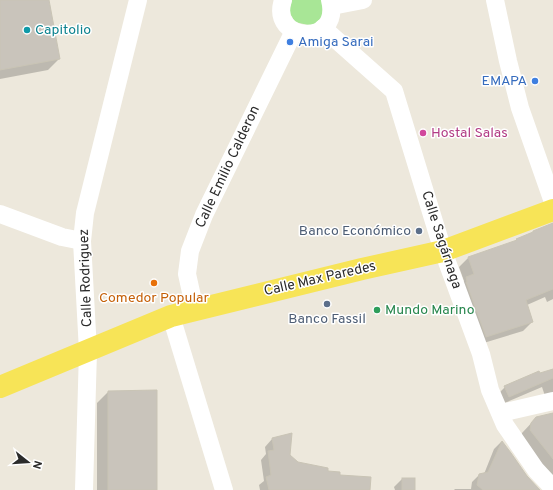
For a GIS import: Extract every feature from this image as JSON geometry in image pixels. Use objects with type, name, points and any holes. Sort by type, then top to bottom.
[{"type":"main road","name":"Calle Max Paredes","points":[[0,387],[171,316],[443,251],[553,210]]},
{"type":"street","name":"Calle Rodriguez","points":[[84,490],[88,350],[82,241],[85,213],[138,0]]},
{"type":"street","points":[[282,0],[281,10],[287,25],[294,31],[301,34],[309,34],[316,33],[328,22],[332,15],[331,3],[363,0]]},
{"type":"street","points":[[495,0],[520,108],[553,202]]},
{"type":"street","name":"Calle Sagárnaga","points":[[323,28],[394,91],[443,251],[481,354],[490,390],[506,424],[536,470],[553,488]]},
{"type":"street","name":"Calle Emilio Calderon","points":[[195,310],[187,274],[190,251],[204,215],[294,31]]},
{"type":"street","points":[[0,214],[62,237],[82,241]]},
{"type":"street","points":[[171,316],[224,490]]},
{"type":"street","points":[[501,413],[553,400]]},
{"type":"green space","points":[[292,0],[323,0],[324,3],[321,20],[312,26],[295,22],[289,12]]},
{"type":"building","name":"Capitolio","points":[[0,0],[49,0],[60,59],[0,70]]},
{"type":"building","points":[[553,223],[553,289],[526,300],[533,322],[486,337],[466,282],[466,277],[474,274],[468,257],[517,240],[516,239]]},
{"type":"building","points":[[553,369],[553,378],[509,397],[504,386],[539,371],[540,373]]},
{"type":"building","points":[[157,390],[157,490],[108,490],[108,391]]},
{"type":"building","points":[[553,413],[553,459],[530,430],[531,423],[536,417]]},
{"type":"building","points":[[292,433],[290,455],[298,462],[328,468],[328,471],[340,472],[340,475],[371,477],[370,490],[269,490],[266,477],[271,475],[268,451],[274,450],[272,438]]},
{"type":"building","points":[[502,441],[527,476],[540,490],[483,490],[477,485],[479,474],[488,472]]},
{"type":"building","points":[[402,478],[415,478],[415,490],[402,490]]},
{"type":"place","name":"Capitolio","points":[[27,30]]},
{"type":"place","name":"Amiga Sarai","points":[[290,42]]},
{"type":"place","name":"EMAPA","points":[[535,81]]},
{"type":"place","name":"Hostal Salas","points":[[423,133]]},
{"type":"place","name":"Banco Económico","points":[[419,231]]},
{"type":"place","name":"Comedor Popular","points":[[154,283]]},
{"type":"place","name":"Banco Fassil","points":[[327,304]]},
{"type":"place","name":"Mundo Marino","points":[[377,310]]}]
